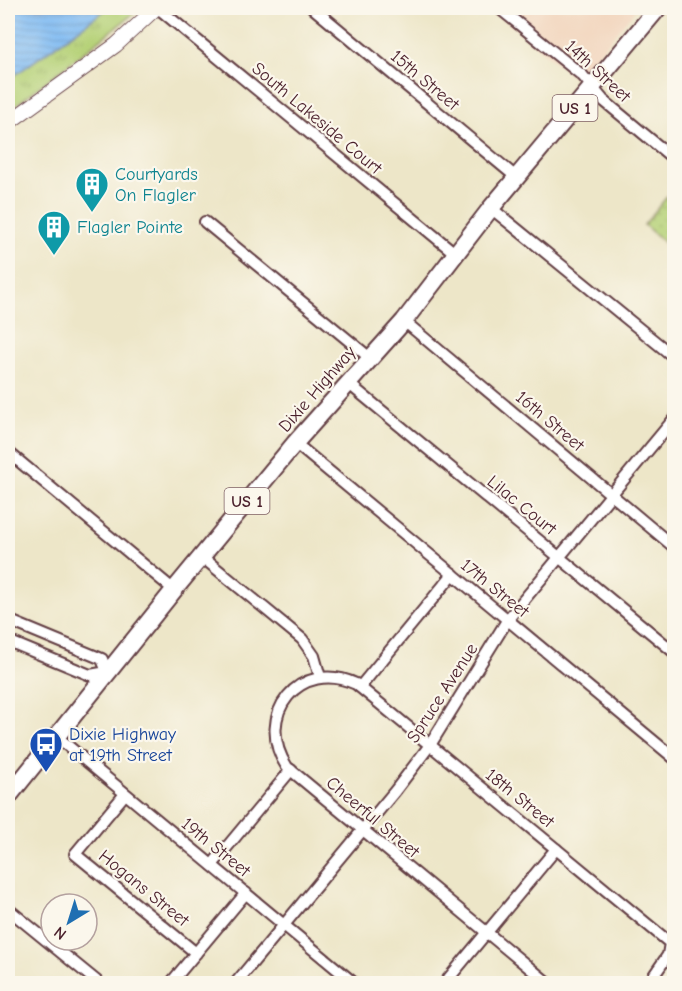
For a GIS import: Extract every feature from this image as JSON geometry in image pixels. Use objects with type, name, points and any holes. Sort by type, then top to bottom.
[{"type":"main road","name":"Dixie Highway","points":[[8,797],[201,556],[295,443],[404,321],[516,177],[658,8]]},
{"type":"street","points":[[8,123],[116,45],[157,8]]},
{"type":"street","name":"South Lakeside Court","points":[[157,8],[456,254]]},
{"type":"street","name":"15th Street","points":[[313,8],[516,177]]},
{"type":"street","name":"14th Street","points":[[499,8],[593,86],[603,100],[675,159]]},
{"type":"street","points":[[491,208],[675,357]]},
{"type":"street","points":[[205,222],[370,358]]},
{"type":"street","name":"16th Street","points":[[404,321],[675,546]]},
{"type":"street","name":"Lilac Court","points":[[348,383],[675,652]]},
{"type":"street","name":"Spruce Avenue","points":[[235,984],[429,745],[508,619],[675,419]]},
{"type":"street","name":"17th Street","points":[[295,443],[675,758]]},
{"type":"street","points":[[8,452],[174,590]]},
{"type":"street","points":[[201,556],[302,639],[314,656],[320,677]]},
{"type":"street","points":[[360,687],[453,574]]},
{"type":"street","points":[[8,620],[102,659],[107,672],[90,675],[8,641]]},
{"type":"street","name":"18th Street","points":[[320,677],[347,679],[360,687],[670,944],[668,955],[648,984]]},
{"type":"street","name":"Cheerful Street","points":[[320,677],[301,685],[287,697],[277,715],[273,730],[279,754],[291,770],[549,984]]},
{"type":"street","name":"19th Street","points":[[56,736],[355,984]]},
{"type":"street","points":[[212,865],[291,770]]},
{"type":"street","name":"Hogans Street","points":[[125,794],[75,854],[196,953]]},
{"type":"street","points":[[444,984],[556,849]]},
{"type":"street","points":[[170,984],[246,893]]},
{"type":"street","points":[[8,909],[100,984]]},
{"type":"shaded area","points":[[490,8],[637,8],[577,80]]},
{"type":"green space","points":[[108,8],[141,8],[8,111],[8,80]]},
{"type":"green space","points":[[674,188],[674,251],[644,225]]},
{"type":"water","points":[[8,8],[108,8],[8,80]]},
{"type":"place","name":"Courtyards On Flagler","points":[[92,213]]},
{"type":"place","name":"Flagler Pointe","points":[[54,256]]},
{"type":"place","name":"Dixie Highway at 19th Street","points":[[46,773]]}]
